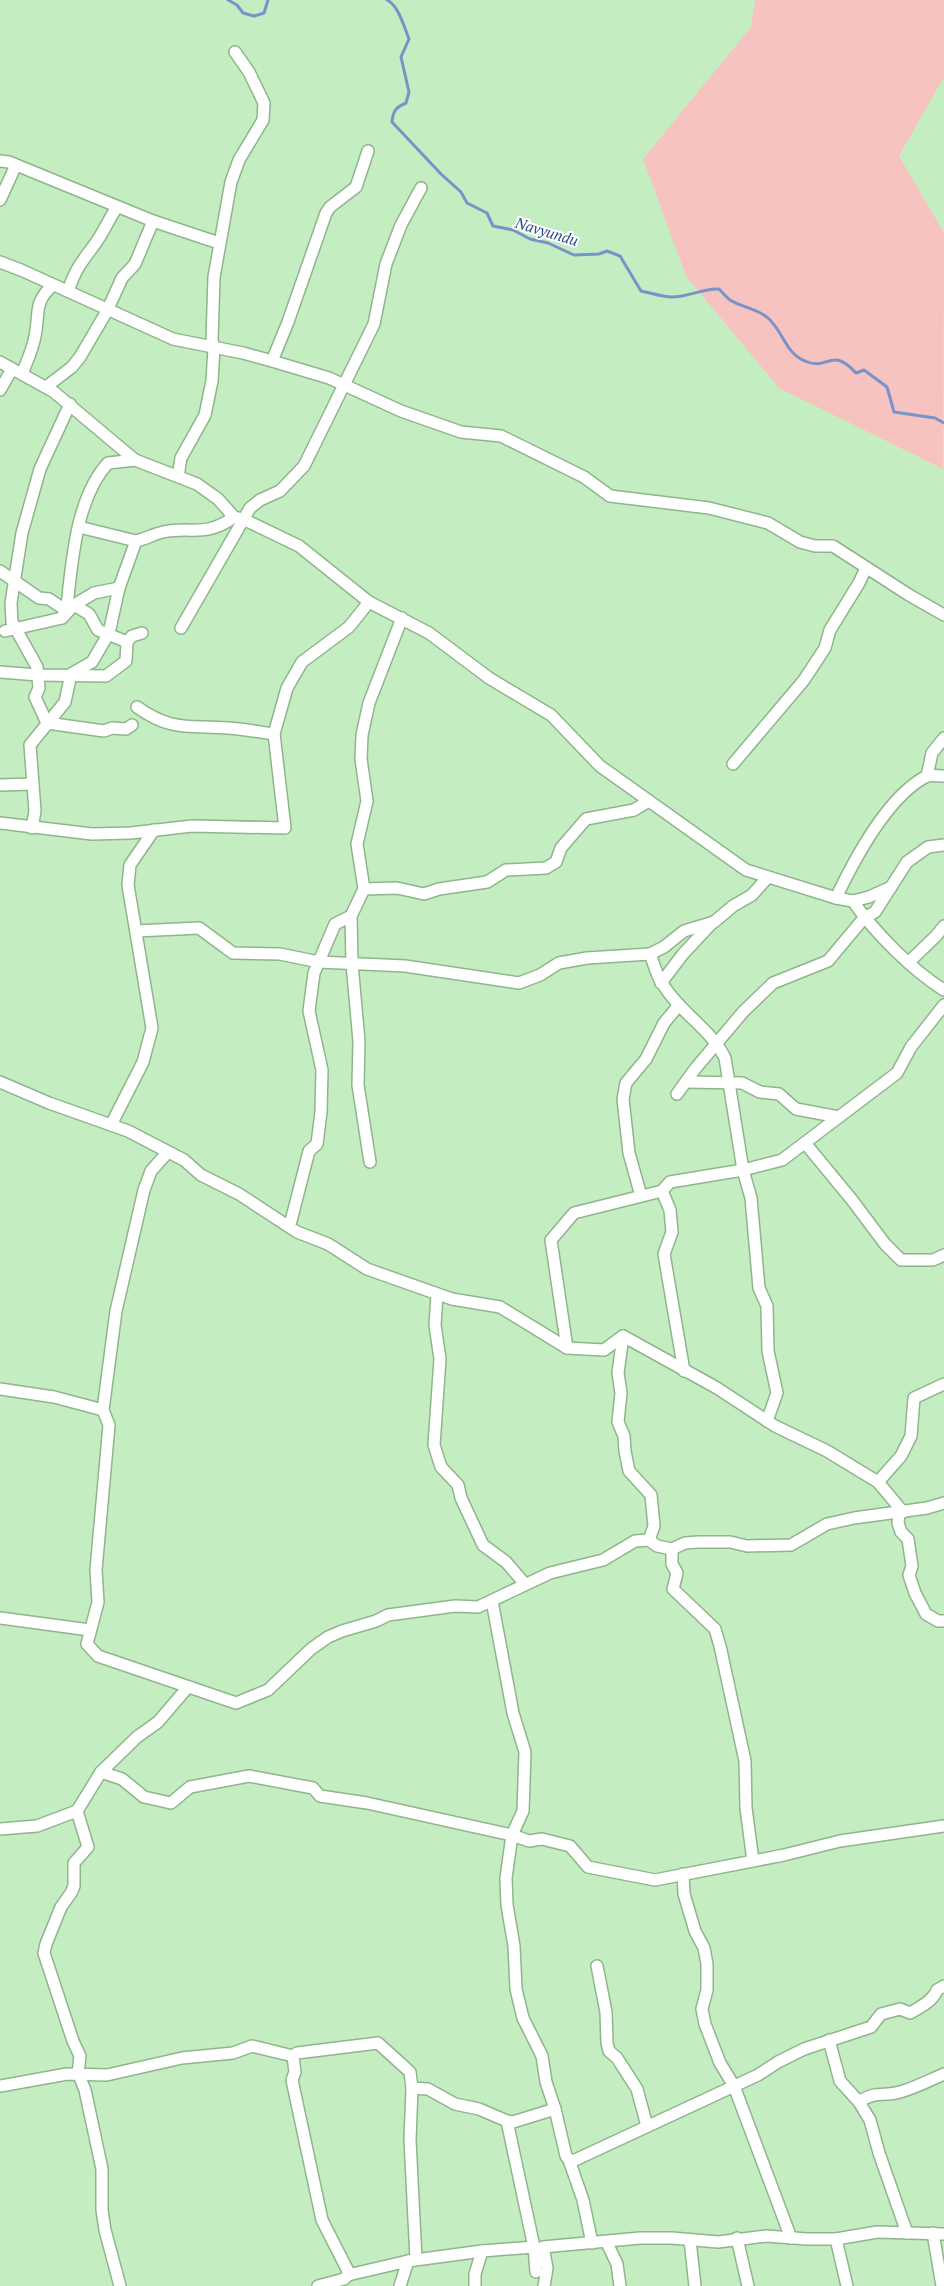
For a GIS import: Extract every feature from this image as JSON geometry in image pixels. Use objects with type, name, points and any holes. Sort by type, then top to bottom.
[{"type":"street","points":[[178,476],[182,458],[205,415],[212,381],[214,277],[231,182],[239,160],[263,120],[264,102],[249,72],[235,52]]},
{"type":"street","points":[[272,361],[320,235],[326,213],[330,207],[356,187],[368,151]]},
{"type":"street","points":[[0,161],[3,160],[16,165],[152,221],[219,243]]},
{"type":"street","points":[[0,200],[16,165]]},
{"type":"street","points":[[181,628],[239,518],[260,500],[280,491],[304,466],[374,324],[386,264],[401,225],[421,188]]},
{"type":"street","points":[[68,291],[75,270],[85,254],[95,244],[116,207]]},
{"type":"street","points":[[46,387],[72,367],[107,311],[122,278],[135,264],[152,221]]},
{"type":"street","points":[[0,262],[172,339],[243,352],[329,378],[400,411],[461,432],[501,436],[584,477],[610,496],[709,508],[768,523],[800,542],[815,546],[833,546],[944,615]]},
{"type":"street","points":[[0,390],[17,371],[35,338],[38,307],[41,298],[53,285]]},
{"type":"street","points":[[0,362],[46,387],[70,404],[135,460],[197,484],[218,498],[239,518],[299,546],[370,602],[429,632],[489,678],[551,716],[600,766],[647,802],[746,870],[836,898],[853,901],[869,897],[891,886]]},
{"type":"street","points":[[47,724],[35,697],[39,688],[37,667],[11,630],[11,604],[16,582],[22,533],[40,469],[70,404]]},
{"type":"street","points":[[11,630],[62,618],[70,606],[83,506],[99,473],[108,463],[135,460]]},
{"type":"street","points":[[79,527],[136,542],[163,532],[203,532],[239,518]]},
{"type":"street","points":[[70,674],[92,662],[109,633],[118,588],[136,542]]},
{"type":"street","points":[[733,764],[804,680],[825,648],[830,630],[866,568]]},
{"type":"street","points":[[0,571],[39,598],[48,599],[61,607],[70,606],[94,593],[118,588]]},
{"type":"street","points":[[0,823],[92,834],[131,834],[192,826],[285,828],[274,734],[287,688],[302,662],[349,627],[370,602]]},
{"type":"street","points":[[70,606],[89,614],[98,630],[127,642]]},
{"type":"street","points":[[370,1162],[358,1085],[359,1041],[352,964],[351,916],[364,889],[356,844],[367,801],[361,759],[362,735],[369,703],[402,618]]},
{"type":"street","points":[[0,672],[38,675],[106,676],[126,661],[127,642],[132,636],[142,633]]},
{"type":"street","points":[[32,828],[35,811],[30,745],[65,702],[70,674]]},
{"type":"street","points":[[137,706],[150,716],[177,726],[228,728],[274,734]]},
{"type":"street","points":[[47,724],[104,731],[112,728],[126,729],[132,725]]},
{"type":"street","points":[[836,898],[870,836],[902,795],[926,776],[932,753],[944,738]]},
{"type":"street","points":[[926,776],[944,776]]},
{"type":"street","points":[[0,785],[33,784]]},
{"type":"street","points":[[364,889],[397,888],[424,894],[439,888],[487,882],[506,870],[546,868],[556,862],[561,848],[586,819],[634,810],[647,802]]},
{"type":"street","points":[[110,1125],[143,1062],[152,1028],[128,885],[130,865],[154,830]]},
{"type":"street","points":[[678,1094],[743,1012],[773,983],[828,961],[864,918],[875,912],[907,862],[928,847],[944,845]]},
{"type":"street","points":[[661,983],[683,954],[714,922],[733,906],[752,895],[768,878]]},
{"type":"street","points":[[853,901],[864,918],[927,980],[944,990]]},
{"type":"street","points":[[287,1225],[292,1221],[309,1151],[317,1144],[321,1112],[322,1070],[309,1011],[314,972],[335,924],[351,916]]},
{"type":"street","points":[[136,931],[199,928],[233,953],[280,954],[319,962],[433,969],[454,974],[518,983],[540,975],[558,963],[587,958],[650,954],[664,947],[684,931],[714,922]]},
{"type":"street","points":[[909,962],[944,926]]},
{"type":"street","points":[[650,954],[661,983],[679,1005],[717,1043],[725,1058],[743,1170],[751,1198],[759,1288],[767,1306],[768,1350],[777,1393],[767,1421]]},
{"type":"street","points":[[641,1196],[629,1153],[623,1099],[626,1083],[646,1059],[664,1023],[679,1005]]},
{"type":"street","points":[[568,1348],[551,1240],[574,1213],[662,1191],[670,1182],[743,1170],[782,1160],[897,1073],[910,1047],[944,1005]]},
{"type":"street","points":[[0,1082],[128,1131],[167,1153],[184,1160],[202,1175],[239,1194],[297,1232],[328,1244],[367,1269],[437,1295],[500,1308],[568,1348],[604,1350],[623,1336]]},
{"type":"street","points":[[686,1082],[742,1083],[760,1092],[779,1094],[796,1109],[839,1117]]},
{"type":"street","points":[[805,1143],[885,1244],[901,1260],[933,1260],[944,1255]]},
{"type":"street","points":[[167,1153],[152,1171],[144,1190],[116,1312],[107,1370],[103,1410],[109,1425],[96,1570],[98,1602],[87,1644],[98,1656],[236,1703],[268,1690],[311,1649],[342,1630],[376,1621],[388,1615],[455,1606],[478,1607],[550,1573],[603,1560],[635,1541],[649,1540],[657,1546],[672,1549],[685,1543],[698,1542],[730,1542],[747,1546],[790,1545],[827,1524],[928,1508],[944,1503]]},
{"type":"street","points":[[662,1191],[670,1210],[672,1232],[664,1254],[684,1370]]},
{"type":"street","points":[[437,1295],[435,1324],[440,1359],[434,1446],[441,1467],[458,1485],[483,1545],[506,1562],[525,1584]]},
{"type":"street","points":[[623,1336],[716,1388],[767,1421],[827,1451],[878,1482],[901,1512]]},
{"type":"street","points":[[623,1336],[618,1373],[621,1393],[618,1422],[624,1436],[629,1471],[651,1495],[654,1526],[649,1540]]},
{"type":"street","points":[[878,1482],[901,1456],[911,1436],[914,1398],[944,1384]]},
{"type":"street","points":[[0,1389],[54,1397],[103,1410]]},
{"type":"street","points":[[901,1512],[898,1523],[901,1532],[908,1539],[912,1566],[909,1575],[915,1594],[926,1614],[938,1622],[944,1621]]},
{"type":"street","points":[[672,1549],[672,1564],[676,1573],[673,1589],[715,1629],[720,1646],[745,1761],[746,1808],[754,1861]]},
{"type":"street","points":[[492,1601],[513,1713],[525,1752],[523,1810],[512,1835],[506,1878],[507,1905],[514,1946],[516,1989],[523,2018],[542,2056],[546,2082],[555,2109],[566,2156],[583,2200],[592,2243]]},
{"type":"street","points":[[0,1618],[90,1630]]},
{"type":"street","points":[[0,1829],[37,1826],[77,1811],[101,1772],[137,1737],[158,1722],[188,1687]]},
{"type":"street","points":[[101,1772],[122,1779],[144,1798],[171,1803],[190,1787],[249,1776],[313,1788],[320,1796],[368,1804],[512,1835],[529,1841],[542,1838],[570,1846],[588,1867],[655,1880],[754,1861],[840,1841],[944,1826]]},
{"type":"street","points":[[77,1811],[88,1847],[74,1864],[74,1886],[72,1893],[61,1907],[44,1953],[73,2041],[80,2056],[78,2073],[85,2090],[102,2169],[102,2210],[105,2230],[120,2286]]},
{"type":"street","points":[[683,1874],[684,1894],[695,1931],[704,1948],[707,1964],[707,1990],[702,2009],[705,2024],[720,2063],[734,2086],[791,2238]]},
{"type":"street","points":[[597,1966],[606,2012],[609,2051],[617,2058],[637,2089],[647,2126]]},
{"type":"street","points":[[569,2160],[580,2159],[758,2075],[778,2062],[829,2040],[871,2027],[878,2016],[889,2010],[900,2009],[910,2013],[935,1996],[936,1990],[944,1986]]},
{"type":"street","points":[[829,2040],[840,2081],[860,2102],[870,2120],[879,2153],[907,2233]]},
{"type":"street","points":[[0,2086],[78,2073],[107,2075],[182,2058],[233,2053],[252,2046],[294,2056],[297,2053],[378,2043],[410,2072],[412,2088],[410,2140],[412,2260],[400,2286]]},
{"type":"street","points":[[294,2056],[295,2072],[292,2080],[296,2094],[296,2104],[322,2220],[348,2275]]},
{"type":"street","points":[[860,2102],[868,2096],[877,2093],[899,2093],[944,2074]]},
{"type":"street","points":[[412,2088],[428,2089],[455,2104],[480,2109],[513,2122],[555,2109]]},
{"type":"street","points":[[507,2121],[534,2247],[536,2272]]},
{"type":"street","points":[[544,2286],[547,2268],[543,2247],[640,2238],[718,2242],[737,2238],[766,2236],[836,2238],[878,2232],[939,2234],[942,2286]]},
{"type":"street","points":[[737,2238],[748,2286]]},
{"type":"street","points":[[836,2238],[846,2286]]},
{"type":"street","points":[[690,2240],[695,2286]]},
{"type":"street","points":[[607,2242],[617,2264],[620,2286]]},
{"type":"street","points":[[318,2286],[344,2279],[348,2275],[412,2260],[482,2251],[534,2247]]},
{"type":"street","points":[[475,2286],[475,2274],[482,2251]]},
{"type":"shaded area","points":[[755,0],[944,0],[944,77],[899,156],[944,233],[943,469],[779,388],[686,276],[643,159],[751,27]]},
{"type":"waterway","name":"Navyundu","points":[[228,0],[237,5],[243,13],[254,16],[264,13],[268,0]]},
{"type":"waterway","name":"Navyundu","points":[[387,0],[398,12],[409,39],[401,57],[409,92],[406,103],[394,112],[392,122],[441,174],[461,192],[467,203],[487,213],[493,226],[513,230],[530,239],[548,243],[574,255],[599,254],[607,251],[620,256],[641,291],[672,297],[719,289],[730,300],[759,312],[768,318],[789,348],[799,358],[813,364],[835,360],[847,365],[856,373],[864,370],[887,387],[894,412],[935,418],[944,423]]}]
